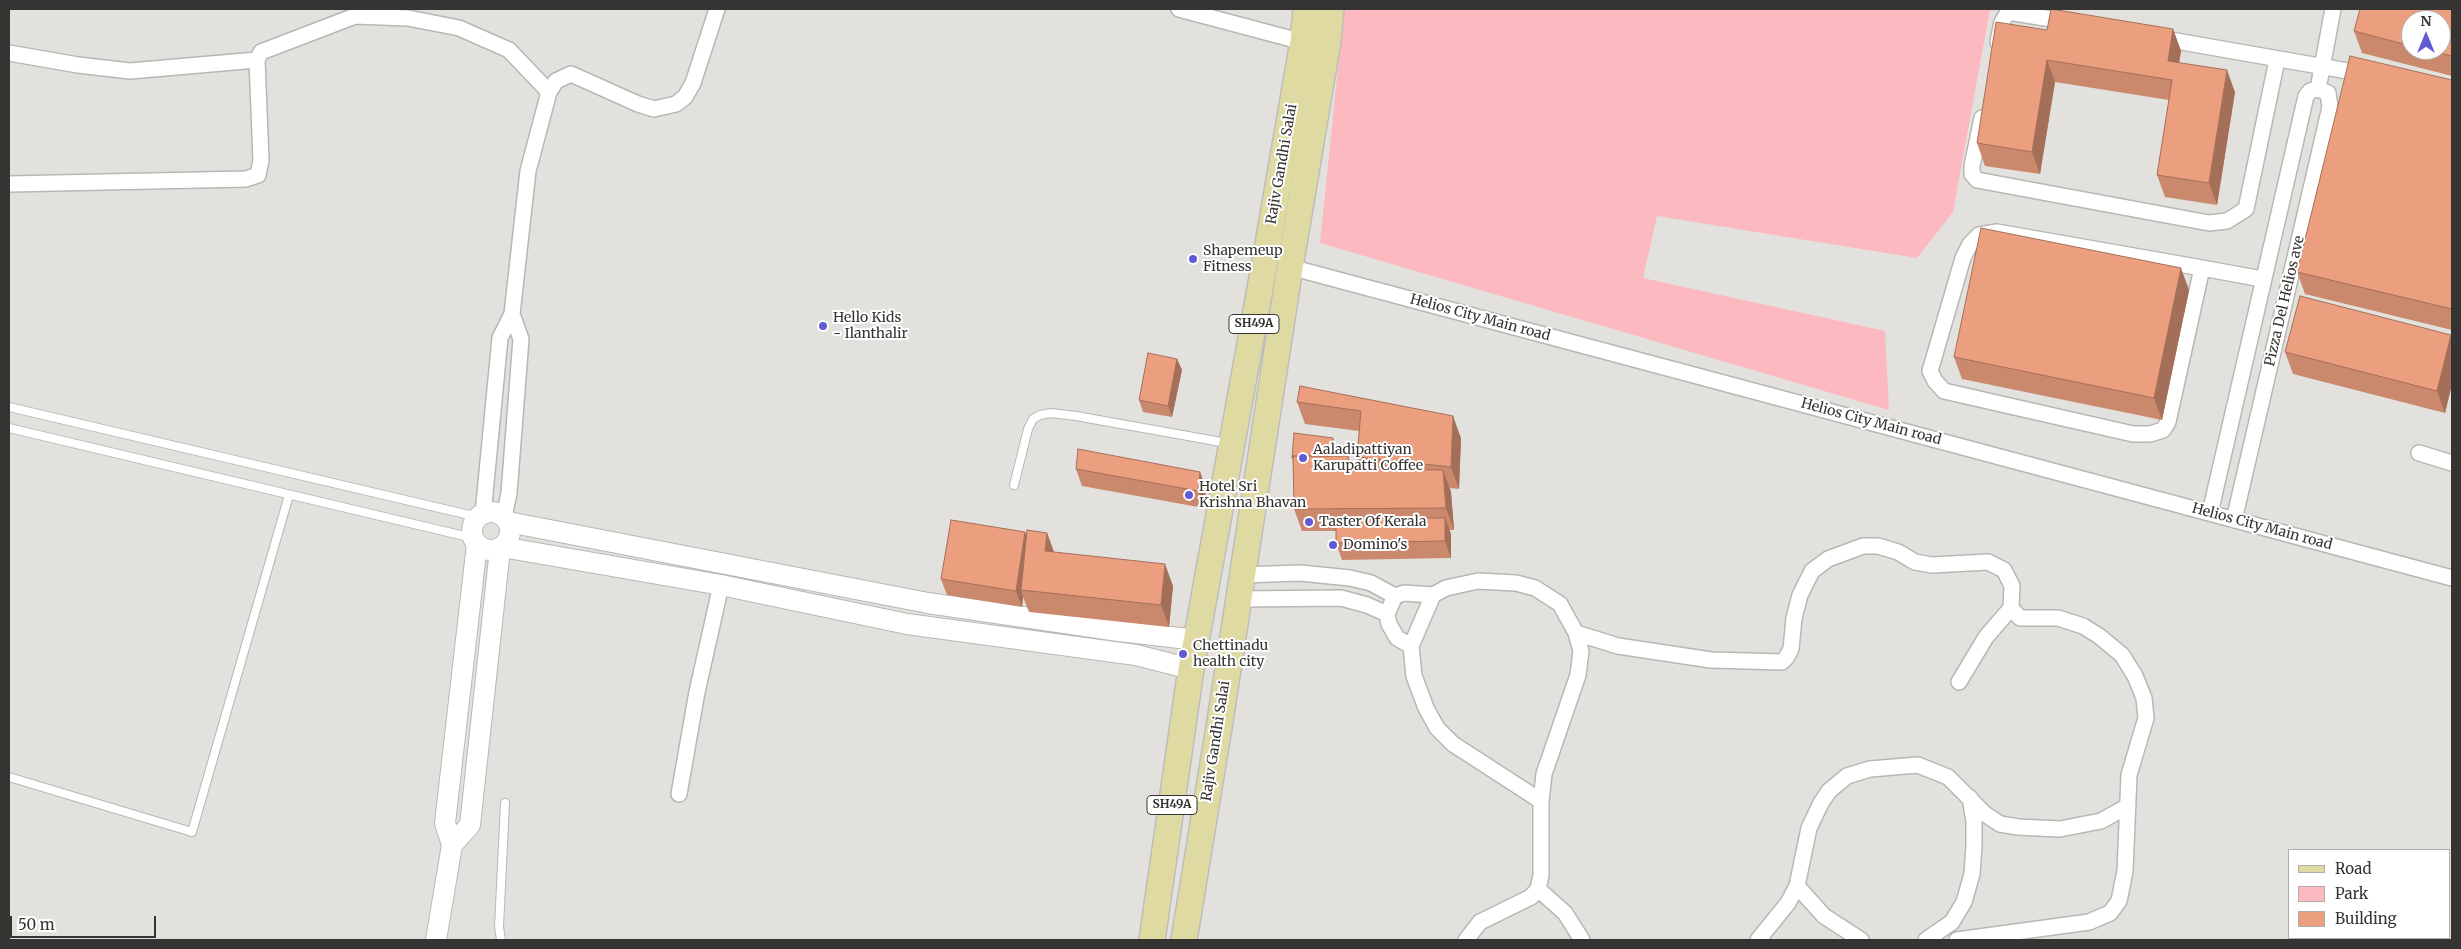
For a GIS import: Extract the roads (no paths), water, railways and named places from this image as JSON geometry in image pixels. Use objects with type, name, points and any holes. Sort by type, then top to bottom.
[{"type":"main road","name":"Rajiv Gandhi Salai","points":[[1152,940],[1191,669],[1303,42],[1306,9]]},
{"type":"main road","name":"Rajiv Gandhi Salai","points":[[1184,940],[1290,267],[1328,41],[1331,9]]},
{"type":"street","points":[[436,940],[452,845],[445,823],[475,541],[472,529],[480,516],[486,489],[500,338],[512,314],[528,171],[549,92],[556,81],[571,74],[654,109],[676,104],[685,97],[693,83],[717,9]]},
{"type":"street","points":[[1179,9],[1303,42]]},
{"type":"street","points":[[2318,89],[2333,9]]},
{"type":"street","points":[[1994,61],[2002,22],[2008,12],[2082,24]]},
{"type":"street","points":[[9,184],[246,179],[258,175],[261,160],[257,60],[261,52],[272,46],[354,16],[408,18],[459,28],[509,50],[549,92]]},
{"type":"street","points":[[2141,35],[2377,77]]},
{"type":"street","points":[[9,52],[78,65],[130,71],[257,60]]},
{"type":"street","points":[[1986,99],[1972,166],[1972,174],[1977,180],[2209,223],[2227,221],[2246,209],[2277,60]]},
{"type":"street","name":"Pizza Del Helios ave","points":[[2210,513],[2262,279],[2306,96],[2310,91],[2318,89],[2328,93],[2330,107],[2291,302],[2234,520]]},
{"type":"street","points":[[2202,268],[2168,422],[2163,430],[2150,434],[2133,434],[1944,391],[1935,381],[1930,371],[1963,258],[1970,244],[1979,235],[1997,232],[2202,268],[2262,279]]},
{"type":"street","name":"Helios City Main road","points":[[1290,267],[2452,578]]},
{"type":"street","points":[[452,845],[470,825],[501,548],[510,536],[506,520],[521,339],[512,314]]},
{"type":"street","points":[[2419,453],[2452,463]]},
{"type":"street","points":[[486,489],[509,493]]},
{"type":"street","points":[[480,516],[494,512],[506,520],[928,603],[1120,632],[1197,640]]},
{"type":"street","points":[[475,541],[488,550],[501,548],[721,585],[923,626],[1136,656],[1191,669]]},
{"type":"street","points":[[1576,633],[1618,646],[1711,660],[1782,662],[1791,649],[1794,618],[1800,596],[1812,571],[1828,559],[1863,546],[1878,546],[1898,552],[1915,562],[1932,565],[1988,562],[2004,570],[2012,586],[2011,608],[1986,637],[1959,682]]},
{"type":"street","points":[[758,593],[760,570]]},
{"type":"street","points":[[1242,575],[1300,573],[1350,578],[1371,584],[1395,596],[1404,593],[1433,595],[1461,583],[1478,580],[1535,588],[1560,604],[1576,633],[1581,651],[1578,675],[1544,774],[1541,800],[1541,875],[1538,889],[1531,897],[1480,922],[1466,940]]},
{"type":"street","points":[[679,794],[697,692],[721,585]]},
{"type":"street","points":[[1433,595],[1411,646],[1414,676],[1426,708],[1437,728],[1453,744],[1541,800]]},
{"type":"street","points":[[1395,596],[1387,614],[1389,624],[1397,638],[1411,646]]},
{"type":"street","points":[[1239,599],[1342,598],[1367,605],[1387,614]]},
{"type":"street","points":[[923,626],[928,603]]},
{"type":"street","points":[[1957,940],[2090,922],[2110,913],[2119,901],[2125,871],[2129,775],[2146,718],[2144,698],[2135,676],[2122,656],[2099,636],[2083,626],[2058,618],[2020,618],[2011,608]]},
{"type":"street","points":[[1758,940],[1788,903],[1797,886],[1809,828],[1829,791],[1847,776],[1870,769],[1918,764],[1948,777],[1985,814],[2000,824],[2018,827],[2060,829],[2101,821],[2128,806]]},
{"type":"street","points":[[1926,940],[1952,922],[1964,902],[1972,874],[1974,846],[1974,821],[1970,798]]},
{"type":"street","points":[[1797,886],[1824,916],[1861,940]]},
{"type":"street","points":[[1538,889],[1565,913],[1582,940]]},
{"type":"lane","points":[[9,407],[480,516]]},
{"type":"lane","points":[[1014,486],[1028,429],[1033,419],[1040,415],[1051,413],[1076,416],[1232,444]]},
{"type":"lane","points":[[9,428],[289,494],[475,541]]},
{"type":"lane","points":[[9,777],[192,832],[289,494]]},
{"type":"lane","points":[[501,940],[499,927],[505,804]]},
{"type":"place","name":"Shapemeup Fitness","points":[[1193,259]]},
{"type":"place","name":"Hello Kids - Ilanthalir","points":[[823,326]]},
{"type":"place","name":"Aaladipattiyan Karupatti Coffee","points":[[1303,458]]},
{"type":"place","name":"Hotel Sri Krishna Bhavan","points":[[1189,495]]},
{"type":"place","name":"Taster Of Kerala","points":[[1309,522]]},
{"type":"place","name":"Domino's","points":[[1333,545]]},
{"type":"place","name":"Chettinadu health city","points":[[1183,654]]}]
